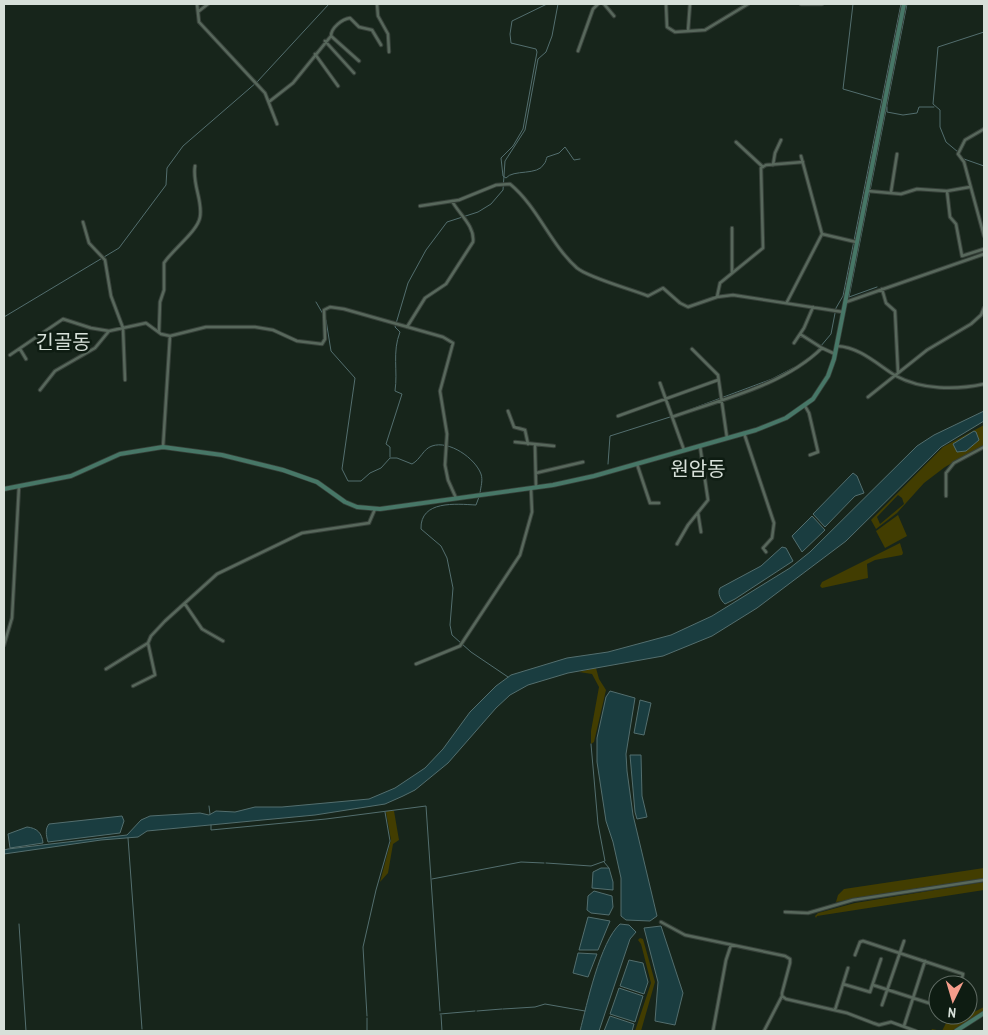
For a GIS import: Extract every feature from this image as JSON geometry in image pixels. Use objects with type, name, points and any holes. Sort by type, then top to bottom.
[{"type":"main road","points":[[4,489],[71,476],[120,454],[163,447],[222,454],[283,470],[317,482],[345,502],[368,509],[375,509],[531,489],[594,476],[744,433],[786,418],[805,406],[822,388],[834,359],[904,4]]},
{"type":"main road","points":[[956,1031],[984,1013]]},
{"type":"street","points":[[197,4],[199,22],[245,70],[270,101],[278,124]]},
{"type":"street","points":[[199,12],[208,4]]},
{"type":"street","points":[[377,4],[378,16],[388,34],[389,52]]},
{"type":"street","points":[[578,51],[594,9],[598,4]]},
{"type":"street","points":[[604,4],[614,16]]},
{"type":"street","points":[[666,4],[667,27],[675,32],[704,30],[715,26],[748,4]]},
{"type":"street","points":[[688,31],[690,4]]},
{"type":"street","points":[[801,4],[822,4]]},
{"type":"street","points":[[270,101],[293,84],[325,41],[331,36],[332,29],[347,18],[350,18],[359,28],[374,31],[381,45]]},
{"type":"street","points":[[331,36],[359,61]]},
{"type":"street","points":[[325,41],[354,73]]},
{"type":"street","points":[[315,54],[338,86]]},
{"type":"street","points":[[984,129],[965,140],[958,152],[964,162],[984,236]]},
{"type":"street","points":[[773,164],[775,153],[781,140]]},
{"type":"street","points":[[736,142],[763,166]]},
{"type":"street","points":[[891,192],[897,154]]},
{"type":"street","points":[[788,302],[822,234],[801,156]]},
{"type":"street","points":[[763,166],[803,162]]},
{"type":"street","points":[[159,332],[160,302],[164,290],[164,263],[200,219],[200,210],[194,185],[195,166]]},
{"type":"street","points":[[717,297],[720,283],[763,248],[761,172],[763,166]]},
{"type":"street","points":[[420,206],[452,201],[496,185],[510,184],[544,222],[560,247],[579,270],[648,296],[663,288],[680,303],[688,307],[717,297],[733,295],[844,312]]},
{"type":"street","points":[[866,190],[901,194],[917,189],[948,191],[970,187]]},
{"type":"street","points":[[948,191],[950,217],[956,224],[962,256],[984,249]]},
{"type":"street","points":[[407,327],[426,298],[440,289],[450,279],[473,242],[474,236],[452,201]]},
{"type":"street","points":[[82,222],[89,243],[104,260],[111,296],[123,328],[125,380]]},
{"type":"street","points":[[732,228],[732,272]]},
{"type":"street","points":[[822,234],[856,242]]},
{"type":"street","points":[[845,302],[984,254]]},
{"type":"street","points":[[882,289],[886,303],[895,311],[897,374]]},
{"type":"street","points":[[794,343],[813,306]]},
{"type":"street","points":[[10,355],[63,318],[91,328],[109,331],[146,323],[159,332],[170,336],[206,327],[256,327],[273,330],[297,341],[322,344],[325,339],[324,310],[330,307],[407,327],[453,343],[440,391],[447,434],[445,464],[448,480],[456,498]]},
{"type":"street","points":[[868,397],[942,340],[971,324],[981,315],[984,308]]},
{"type":"street","points":[[40,390],[55,371],[95,348],[109,331]]},
{"type":"street","points":[[800,334],[835,354]]},
{"type":"street","points":[[163,447],[170,336]]},
{"type":"street","points":[[837,346],[854,350],[912,382],[936,387],[964,388],[984,384]]},
{"type":"street","points":[[20,348],[26,359]]},
{"type":"street","points":[[672,417],[784,375],[811,359],[822,348]]},
{"type":"street","points":[[692,349],[718,375],[727,438]]},
{"type":"street","points":[[618,416],[718,380]]},
{"type":"street","points":[[660,383],[684,450]]},
{"type":"street","points":[[805,406],[809,413],[818,452],[810,455]]},
{"type":"street","points":[[508,411],[514,427],[525,430],[528,444]]},
{"type":"street","points":[[744,433],[774,523],[772,538],[763,548],[766,552]]},
{"type":"street","points":[[515,442],[535,446],[554,446]]},
{"type":"street","points":[[535,446],[537,488]]},
{"type":"street","points":[[677,544],[698,513],[707,504],[709,496],[700,446]]},
{"type":"street","points":[[946,496],[946,473],[954,463],[984,447]]},
{"type":"street","points":[[536,473],[582,462]]},
{"type":"street","points":[[637,464],[650,504],[659,503]]},
{"type":"street","points":[[4,645],[12,618],[19,486]]},
{"type":"street","points":[[416,664],[460,646],[520,555],[532,512],[531,489]]},
{"type":"street","points":[[106,669],[148,643],[151,636],[165,621],[185,604],[204,583],[217,574],[302,533],[369,523],[375,509]]},
{"type":"street","points":[[698,513],[701,532]]},
{"type":"street","points":[[185,604],[202,629],[224,641]]},
{"type":"street","points":[[133,686],[155,675],[148,643]]},
{"type":"street","points":[[785,912],[808,914],[854,900],[984,880]]},
{"type":"street","points":[[661,922],[684,935],[785,956],[790,959],[782,996],[764,1031]]},
{"type":"street","points":[[856,955],[860,942],[863,941],[964,975]]},
{"type":"street","points":[[882,1005],[904,941]]},
{"type":"street","points":[[713,1031],[726,960],[731,945]]},
{"type":"street","points":[[843,984],[868,992],[873,984],[881,959]]},
{"type":"street","points":[[904,1026],[925,961]]},
{"type":"street","points":[[835,1010],[848,968]]},
{"type":"street","points":[[873,984],[928,1003]]},
{"type":"street","points":[[782,996],[793,1001],[835,1010],[879,1025],[891,1022],[916,1031]]},
{"type":"shaded area","points":[[984,425],[984,445],[945,467],[924,483],[897,513],[876,529],[871,520],[943,447]],"holes":[[[974,431],[979,440],[966,451],[953,444]],[[898,495],[902,498],[904,504],[880,524],[877,517]]]},
{"type":"shaded area","points":[[898,515],[907,536],[885,548],[876,531]]},
{"type":"shaded area","points":[[900,543],[902,555],[875,560],[867,564],[868,578],[822,588],[820,586],[822,582]]},
{"type":"shaded area","points":[[596,668],[599,679],[606,690],[594,742],[591,744],[591,731],[599,687],[592,674],[579,672]]},
{"type":"shaded area","points":[[394,811],[399,840],[393,844],[388,873],[380,882],[391,840],[386,812]]},
{"type":"shaded area","points":[[984,868],[984,879],[836,902],[838,895],[844,889]]},
{"type":"shaded area","points":[[984,882],[984,890],[817,916],[816,918],[815,916],[818,913],[855,903]]},
{"type":"shaded area","points":[[640,938],[643,939],[655,982],[641,1031],[635,1031],[651,983],[641,944],[638,940]]},
{"type":"shaded area","points":[[984,1007],[984,1011],[978,1015],[978,1010]]},
{"type":"shaded area","points":[[945,1025],[962,1025],[952,1031],[942,1031]]},
{"type":"water","points":[[984,411],[984,421],[941,447],[846,541],[757,608],[712,636],[663,656],[568,673],[528,685],[510,695],[496,708],[448,763],[415,790],[403,796],[385,804],[315,815],[147,831],[138,837],[101,840],[4,854],[4,850],[8,849],[127,835],[141,820],[150,816],[200,813],[209,815],[216,811],[235,812],[255,807],[282,807],[369,799],[395,788],[425,768],[443,749],[470,712],[496,686],[511,675],[567,658],[608,652],[671,635],[712,616],[790,568],[810,552],[917,446],[934,435]]},
{"type":"water","points":[[974,431],[979,440],[966,451],[957,452],[953,444]]},
{"type":"water","points":[[853,473],[857,476],[864,493],[855,496],[825,527],[813,514]]},
{"type":"water","points":[[812,516],[825,530],[802,552],[792,536]]},
{"type":"water","points":[[782,547],[786,548],[793,561],[735,599],[724,603],[719,594],[720,588],[761,566]]},
{"type":"water","points":[[610,691],[635,698],[626,754],[627,771],[633,815],[657,916],[650,921],[626,920],[621,916],[621,878],[606,821],[597,762],[597,738],[606,697]]},
{"type":"water","points":[[640,700],[651,703],[644,735],[634,733]]},
{"type":"water","points":[[630,755],[641,755],[642,796],[647,817],[637,819],[635,812]]},
{"type":"water","points":[[122,816],[124,821],[120,833],[48,842],[46,832],[49,824]]},
{"type":"water","points":[[27,827],[38,832],[43,843],[10,848],[8,834]]},
{"type":"water","points":[[601,868],[609,868],[613,890],[592,888],[593,872]]},
{"type":"water","points":[[594,891],[612,896],[613,907],[609,915],[591,913],[587,910],[588,896]]},
{"type":"water","points":[[588,917],[610,921],[598,950],[579,950]]},
{"type":"water","points":[[620,924],[629,925],[636,932],[630,939],[599,1031],[580,1031],[600,959],[606,945]]},
{"type":"water","points":[[661,926],[683,993],[675,1025],[655,1021],[658,982],[644,928]]},
{"type":"water","points":[[578,953],[597,954],[588,977],[573,973]]},
{"type":"water","points":[[629,960],[643,963],[648,982],[644,994],[620,986]]},
{"type":"water","points":[[619,988],[643,996],[635,1022],[610,1014]]},
{"type":"water","points":[[610,1016],[634,1024],[632,1031],[604,1031]]},
{"type":"waterway","points":[[4,317],[119,248],[166,185],[167,168],[183,146],[257,82],[329,4]]},
{"type":"waterway","points":[[547,4],[512,21],[511,43],[536,49],[537,52],[523,129],[513,146],[501,158],[503,176],[506,178],[509,175],[537,170],[545,163],[547,157],[559,153],[565,147],[574,160],[580,159]]},
{"type":"waterway","points":[[390,457],[390,447],[386,444],[402,394],[395,391],[396,347],[400,332],[395,327],[408,283],[426,250],[447,222],[478,212],[491,204],[503,190],[505,161],[525,130],[538,59],[546,52],[552,36],[558,4]]},
{"type":"waterway","points":[[853,4],[843,89],[881,100]]},
{"type":"waterway","points":[[815,353],[831,334],[836,308],[843,296],[901,4]]},
{"type":"waterway","points":[[877,287],[849,297],[907,4]]},
{"type":"waterway","points":[[958,152],[946,142],[940,127],[940,110],[933,104],[938,47],[984,32]]},
{"type":"waterway","points":[[887,107],[887,112],[903,115],[917,113],[919,107],[934,107]]},
{"type":"waterway","points":[[964,159],[984,166]]},
{"type":"waterway","points":[[316,302],[323,314]]},
{"type":"waterway","points":[[326,320],[331,351],[355,378],[342,469],[348,481],[361,481],[370,473],[381,468],[390,458],[397,458],[412,464],[429,447],[439,445],[453,448],[473,462],[482,476],[480,493]]},
{"type":"waterway","points":[[686,411],[772,379],[793,368]]},
{"type":"waterway","points":[[608,464],[610,436],[670,417]]},
{"type":"waterway","points":[[479,497],[476,505],[459,504],[433,508],[426,513],[422,520],[421,529],[441,546],[447,558],[453,588],[450,625],[452,635],[471,652],[508,677]]},
{"type":"waterway","points":[[546,863],[591,866],[605,861],[598,824],[591,744]]},
{"type":"waterway","points":[[209,806],[210,814]]},
{"type":"waterway","points":[[211,825],[211,830],[326,819],[426,806],[440,1011]]},
{"type":"waterway","points":[[367,1016],[363,947],[390,841],[385,812]]},
{"type":"waterway","points":[[128,838],[142,1029]]},
{"type":"waterway","points":[[432,879],[521,862],[544,863]]},
{"type":"waterway","points":[[604,862],[609,868]]},
{"type":"waterway","points":[[19,924],[26,1031]]},
{"type":"waterway","points":[[503,1009],[535,1007],[545,1004],[585,1011]]},
{"type":"waterway","points":[[477,1011],[502,1009]]},
{"type":"waterway","points":[[440,1014],[475,1011]]},
{"type":"waterway","points":[[441,1015],[442,1031]]},
{"type":"waterway","points":[[367,1018],[367,1031]]},
{"type":"district","name":"긴골동","points":[[63,342]]},
{"type":"district","name":"원암동","points":[[698,469]]}]
